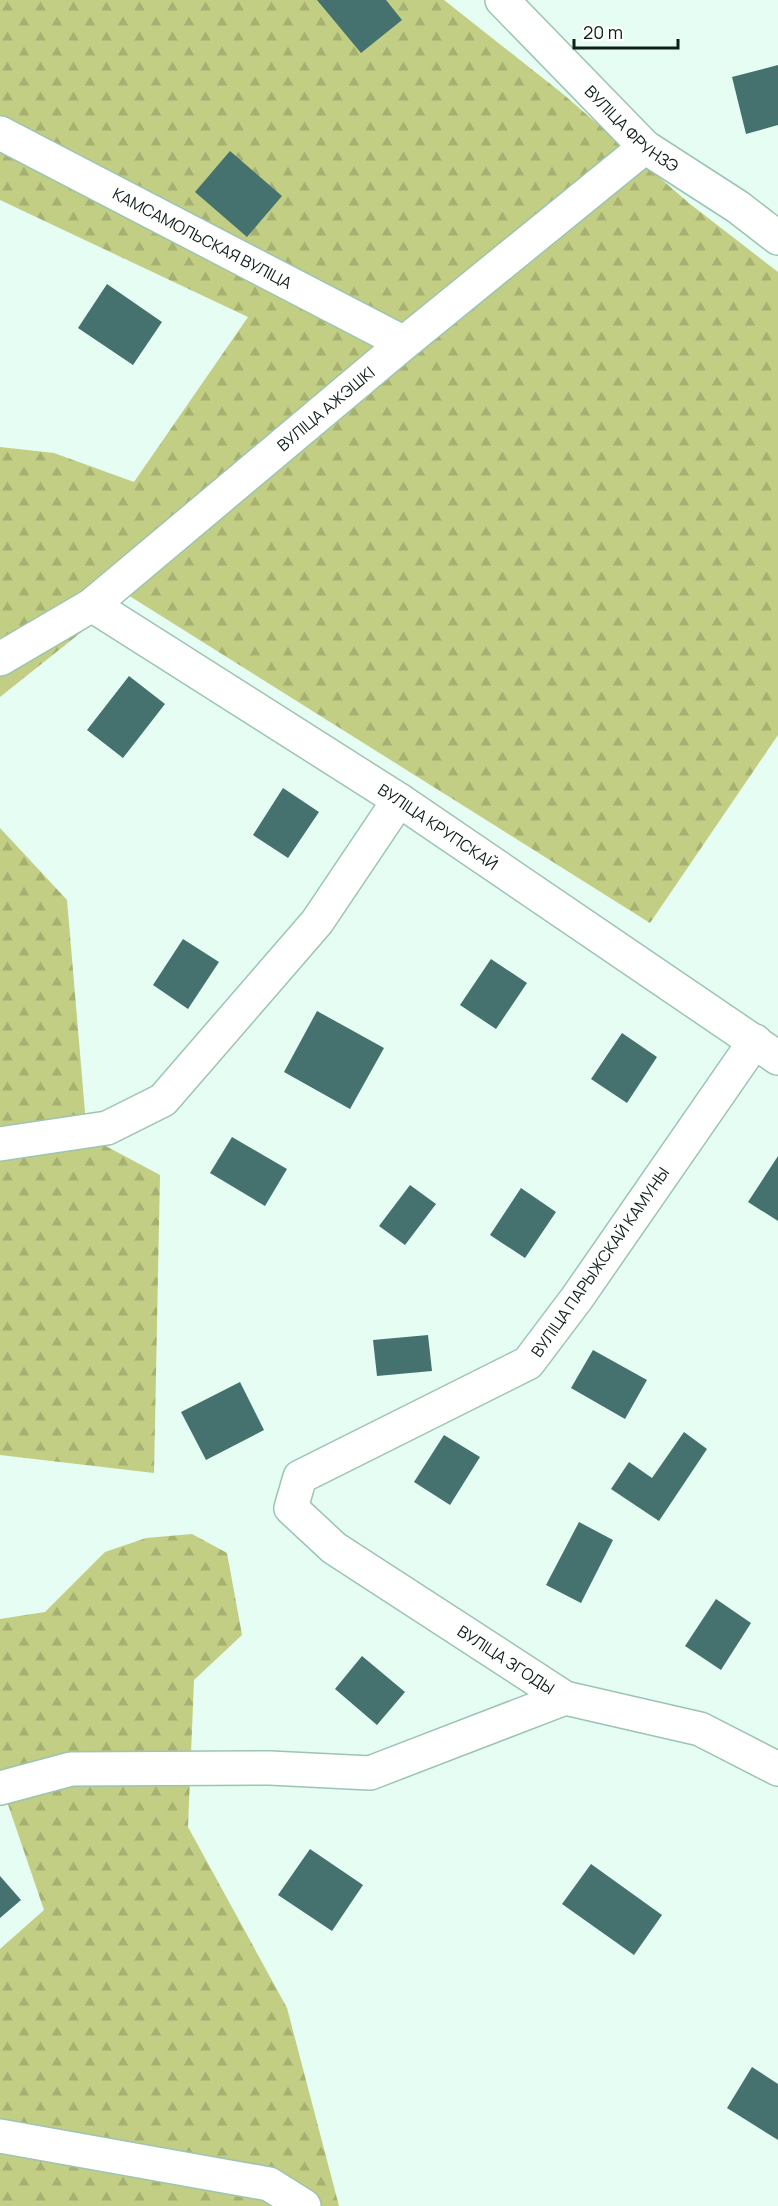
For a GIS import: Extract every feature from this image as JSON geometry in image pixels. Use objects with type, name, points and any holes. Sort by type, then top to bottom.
[{"type":"street","name":"ВУЛІЦА ФРУНЗЭ","points":[[502,0],[645,147],[738,207],[778,238]]},
{"type":"street","name":"КАМСАМОЛЬСКАЯ ВУЛІЦА","points":[[0,132],[404,343]]},
{"type":"street","name":"ВУЛІЦА АЖЭШКІ","points":[[0,659],[92,605],[404,343],[645,147]]},
{"type":"street","name":"ВУЛІЦА КРУПСКАЙ","points":[[92,605],[399,800],[766,1049]]},
{"type":"street","points":[[0,1144],[108,1128],[163,1100],[317,922],[399,800]]},
{"type":"street","name":"ВУЛІЦА ПАРЫЖСКАЙ КАМУНЫ","points":[[300,1477],[528,1363],[766,1049]]},
{"type":"street","name":"ВУЛІЦА ЗГОДЫ","points":[[300,1477],[291,1508],[334,1548],[565,1698],[700,1729],[778,1769]]},
{"type":"street","points":[[0,1788],[72,1769],[270,1768],[370,1773],[565,1698]]},
{"type":"street","points":[[0,2136],[269,2184],[304,2206]]},
{"type":"green space","points":[[0,0],[444,0],[563,94],[690,204],[778,272],[778,735],[650,923],[128,595],[0,697],[0,447],[54,453],[134,482],[248,317],[0,200]]},
{"type":"green space","points":[[0,828],[67,900],[87,1136],[160,1175],[154,1473],[0,1455]]},
{"type":"green space","points":[[192,1534],[227,1553],[242,1635],[194,1680],[188,1827],[287,2008],[339,2206],[0,2206],[0,1949],[44,1910],[0,1781],[0,1619],[45,1612],[105,1552],[146,1538]]},
{"type":"building","points":[[317,0],[386,0],[402,20],[361,53]]},
{"type":"building","points":[[778,65],[778,125],[746,134],[732,77]]},
{"type":"building","points":[[230,151],[282,196],[247,237],[195,192]]},
{"type":"building","points":[[107,284],[162,322],[133,365],[78,328]]},
{"type":"building","points":[[129,676],[165,704],[123,758],[87,730]]},
{"type":"building","points":[[283,788],[319,812],[288,858],[253,835]]},
{"type":"building","points":[[183,939],[219,962],[188,1009],[153,985]]},
{"type":"building","points":[[491,959],[527,983],[496,1029],[460,1005]]},
{"type":"building","points":[[317,1011],[384,1048],[350,1109],[284,1072]]},
{"type":"building","points":[[622,1033],[657,1057],[627,1103],[591,1079]]},
{"type":"building","points":[[232,1137],[287,1169],[265,1206],[210,1173]]},
{"type":"building","points":[[778,1156],[778,1221],[748,1202]]},
{"type":"building","points":[[410,1185],[436,1204],[405,1245],[379,1226]]},
{"type":"building","points":[[521,1188],[556,1212],[525,1258],[490,1235]]},
{"type":"building","points":[[428,1335],[432,1371],[377,1376],[373,1340]]},
{"type":"building","points":[[593,1350],[647,1380],[625,1419],[571,1388]]},
{"type":"building","points":[[240,1382],[264,1430],[206,1460],[181,1412]]},
{"type":"building","points":[[684,1432],[707,1449],[659,1521],[611,1489],[629,1462],[652,1478]]},
{"type":"building","points":[[444,1435],[480,1457],[450,1505],[414,1482]]},
{"type":"building","points":[[579,1522],[613,1540],[581,1603],[546,1585]]},
{"type":"building","points":[[716,1599],[751,1623],[721,1670],[685,1646]]},
{"type":"building","points":[[362,1656],[405,1692],[377,1725],[335,1689]]},
{"type":"building","points":[[310,1849],[363,1885],[332,1931],[278,1895]]},
{"type":"building","points":[[591,1864],[662,1915],[634,1955],[562,1904]]},
{"type":"building","points":[[0,1876],[21,1900],[0,1918]]},
{"type":"building","points":[[752,2067],[778,2084],[778,2140],[727,2108]]}]
